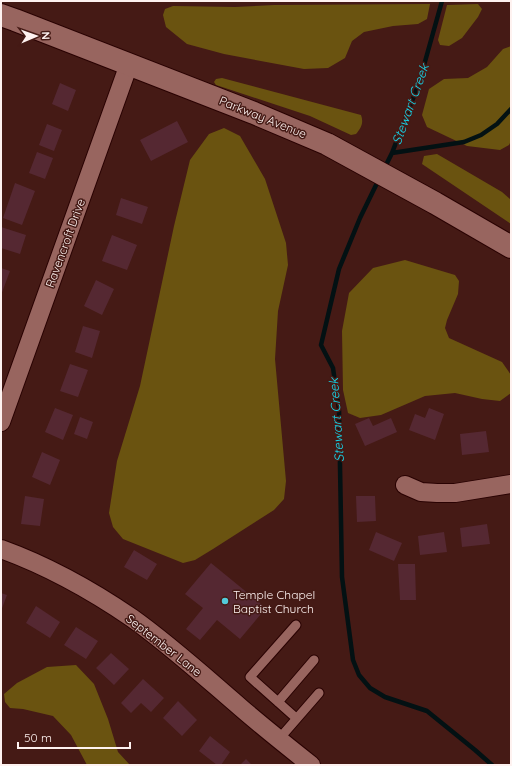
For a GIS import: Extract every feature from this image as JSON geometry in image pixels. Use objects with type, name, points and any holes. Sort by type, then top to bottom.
[{"type":"street","name":"Parkway Avenue","points":[[1,15],[261,116],[328,144],[511,247]]},
{"type":"street","name":"Ravencroft Drive","points":[[1,422],[129,64]]},
{"type":"street","points":[[405,484],[421,492],[437,493],[454,493],[511,484]]},
{"type":"street","name":"September Lane","points":[[1,549],[59,574],[88,590],[133,619],[175,651],[311,765]]},
{"type":"lane","points":[[296,625],[250,677],[296,718]]},
{"type":"lane","points":[[278,702],[314,660]]},
{"type":"lane","points":[[279,739],[319,693]]},
{"type":"shaded area","points":[[430,4],[427,19],[418,24],[393,26],[364,32],[352,41],[345,58],[328,68],[304,69],[224,54],[187,44],[166,27],[163,15],[165,9],[173,6],[235,7],[274,5]]},
{"type":"shaded area","points":[[478,4],[482,9],[478,17],[462,38],[449,46],[440,45],[438,40],[447,5]]},
{"type":"shaded area","points":[[511,46],[511,141],[509,145],[500,150],[467,146],[427,127],[422,115],[429,89],[444,79],[468,78],[487,67],[503,49]]},
{"type":"shaded area","points":[[222,78],[361,115],[362,125],[356,134],[351,135],[310,116],[216,85],[214,82],[216,79]]},
{"type":"shaded area","points":[[224,128],[240,136],[265,179],[286,243],[288,265],[278,311],[275,359],[286,481],[284,499],[274,510],[195,560],[183,563],[123,539],[113,527],[109,513],[117,461],[140,386],[174,226],[190,160],[209,134]]},
{"type":"shaded area","points":[[437,154],[502,192],[511,200],[511,224],[422,164],[424,156]]},
{"type":"shaded area","points":[[405,260],[455,275],[459,281],[458,294],[445,328],[449,338],[502,362],[511,375],[511,393],[500,401],[455,393],[425,396],[381,415],[360,418],[348,413],[343,390],[342,331],[349,293],[373,268]]},
{"type":"shaded area","points":[[76,665],[94,684],[108,719],[118,752],[130,765],[87,765],[71,735],[53,716],[23,709],[10,708],[5,702],[4,694],[17,683],[47,667]]},
{"type":"building","points":[[60,83],[76,90],[68,111],[52,104]]},
{"type":"building","points":[[177,121],[188,142],[151,161],[140,140]]},
{"type":"building","points":[[47,124],[62,130],[54,151],[39,145]]},
{"type":"building","points":[[37,152],[53,158],[45,179],[29,173]]},
{"type":"building","points":[[15,183],[35,191],[22,225],[3,218]]},
{"type":"building","points":[[121,198],[148,207],[142,224],[116,215]]},
{"type":"building","points":[[1,227],[26,235],[20,254],[1,248]]},
{"type":"building","points":[[112,235],[137,245],[127,270],[102,261]]},
{"type":"building","points":[[1,268],[10,271],[1,295]]},
{"type":"building","points":[[96,280],[114,289],[102,315],[84,306]]},
{"type":"building","points":[[83,326],[100,331],[92,358],[75,352]]},
{"type":"building","points":[[70,364],[88,370],[78,397],[60,391]]},
{"type":"building","points":[[55,408],[73,415],[63,440],[45,432]]},
{"type":"building","points":[[429,408],[444,414],[435,440],[409,430],[415,414],[425,418]]},
{"type":"building","points":[[80,417],[93,422],[87,439],[74,434]]},
{"type":"building","points":[[369,418],[373,426],[391,418],[397,432],[365,446],[355,424]]},
{"type":"building","points":[[486,431],[489,452],[462,455],[460,434]]},
{"type":"building","points":[[42,452],[60,460],[50,485],[32,477]]},
{"type":"building","points":[[25,496],[44,499],[40,526],[21,524]]},
{"type":"building","points":[[356,496],[375,496],[376,521],[357,522]]},
{"type":"building","points":[[487,524],[490,544],[462,547],[460,528]]},
{"type":"building","points":[[376,532],[402,543],[394,561],[369,550]]},
{"type":"building","points":[[444,532],[447,552],[420,555],[418,536]]},
{"type":"building","points":[[134,550],[157,564],[147,580],[124,567]]},
{"type":"building","name":"Temple Chapel Baptist Church","points":[[211,563],[266,608],[240,639],[217,620],[200,640],[186,629],[203,608],[185,594]]},
{"type":"building","points":[[398,564],[415,564],[416,600],[400,600]]},
{"type":"building","points":[[1,593],[7,595],[1,611]]},
{"type":"building","points":[[36,606],[60,622],[50,638],[26,623]]},
{"type":"building","points":[[76,627],[98,641],[86,659],[64,645]]},
{"type":"building","points":[[111,653],[129,669],[114,685],[96,668]]},
{"type":"building","points":[[143,679],[164,698],[151,712],[141,703],[131,713],[121,703]]},
{"type":"building","points":[[178,701],[197,720],[182,736],[163,718]]},
{"type":"building","points":[[210,736],[230,752],[221,765],[217,765],[199,751]]},
{"type":"building","points":[[246,759],[252,765],[240,765]]},
{"type":"waterway","name":"Stewart Creek","points":[[384,169],[392,153],[419,83],[442,1]]},
{"type":"waterway","points":[[392,153],[464,142],[481,135],[497,124],[511,109]]},
{"type":"waterway","name":"Stewart Creek","points":[[379,179],[360,218],[339,269],[321,345],[333,368],[339,410],[342,577],[353,660],[359,675],[370,688],[385,697],[427,711],[492,765]]},
{"type":"place","name":"Temple Chapel Baptist Church","points":[[225,601]]}]
